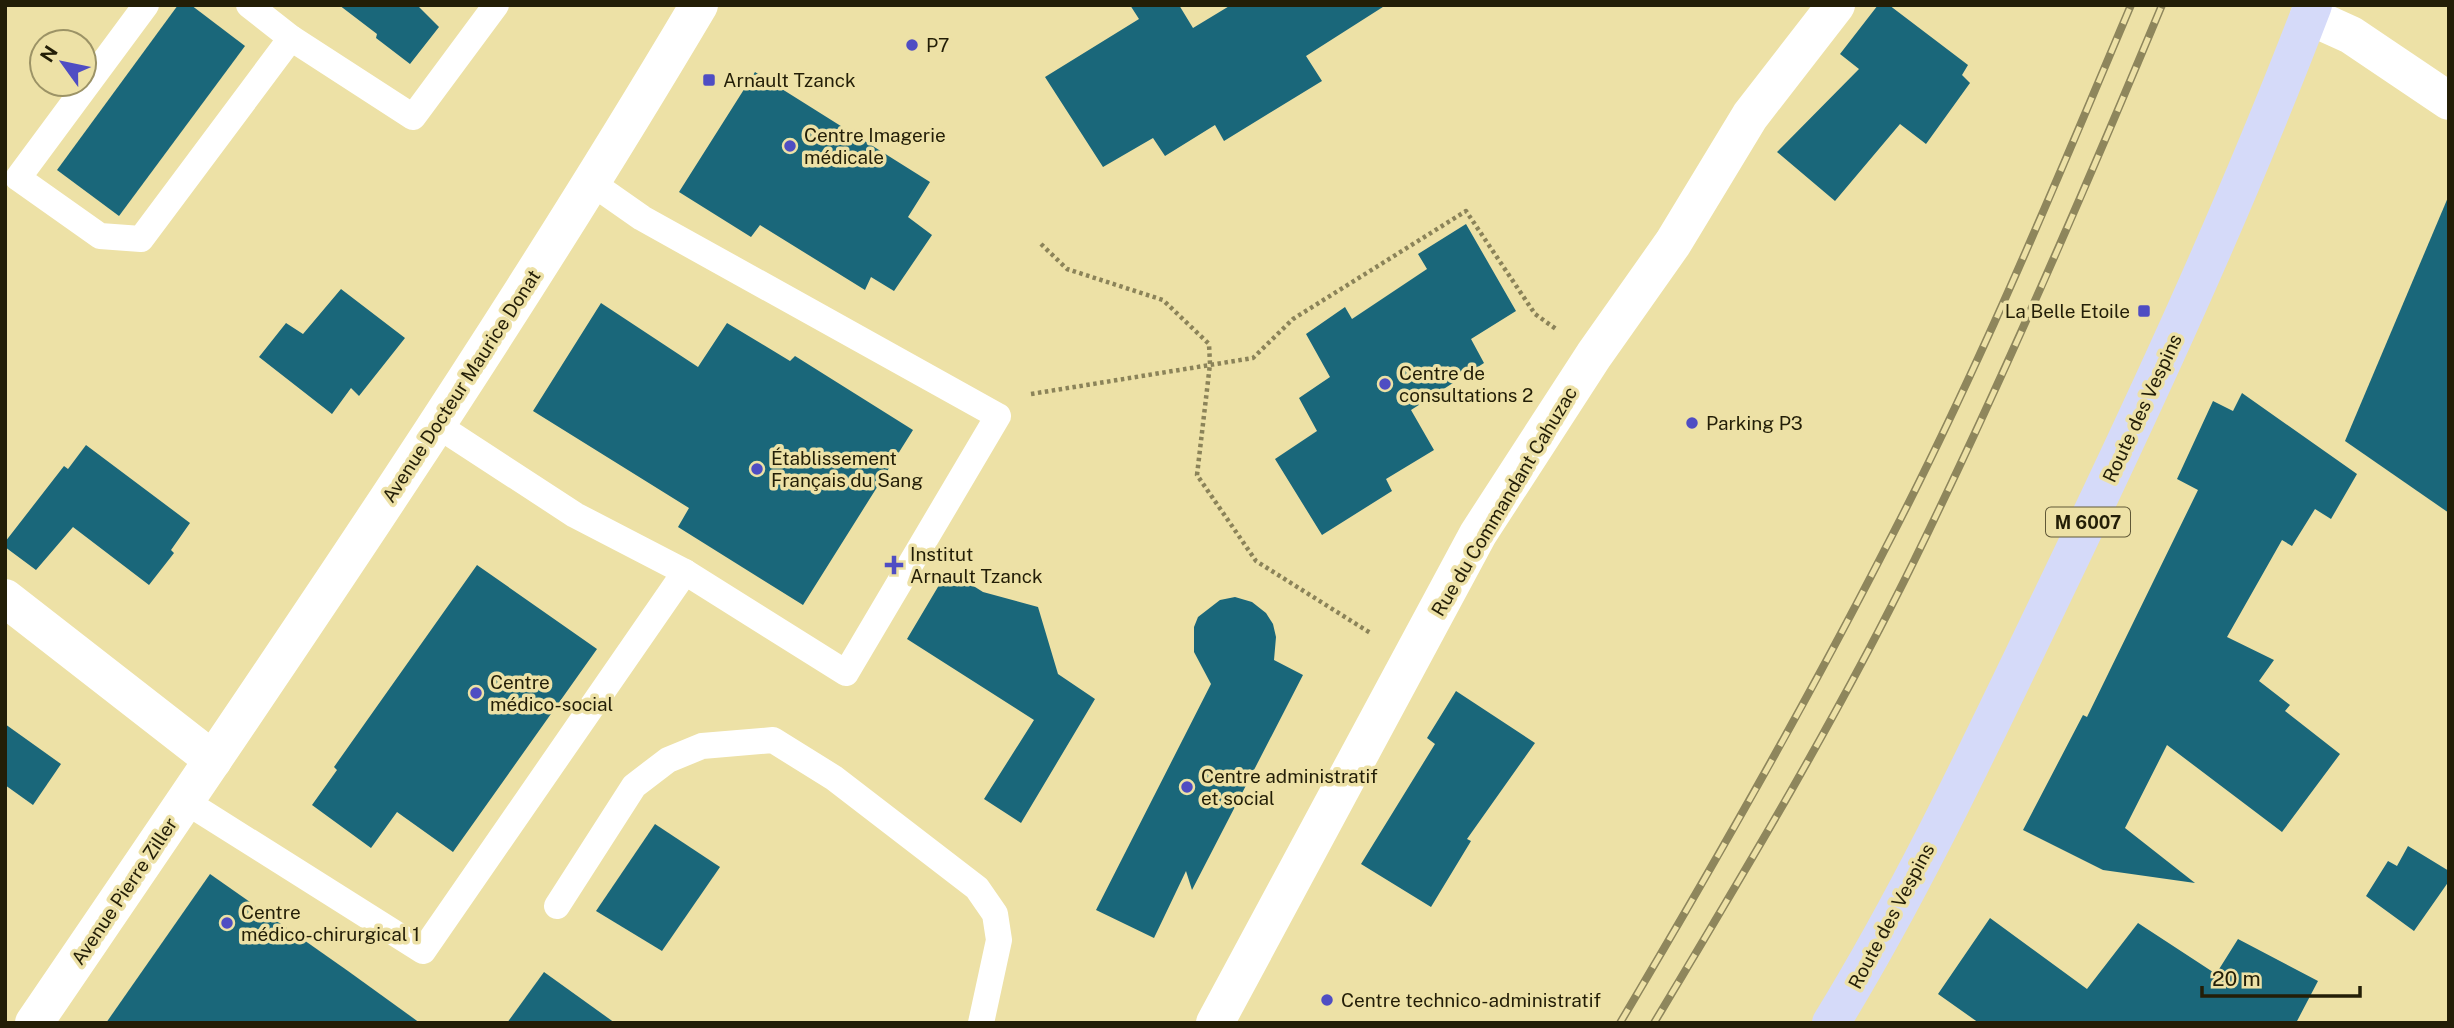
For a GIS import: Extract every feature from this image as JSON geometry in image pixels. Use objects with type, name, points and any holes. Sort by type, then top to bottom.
[{"type":"main road","name":"Route des Vespins","points":[[1831,1023],[1962,782],[2100,498],[2192,300],[2311,11]]},
{"type":"street","name":"Avenue Docteur Maurice Donat","points":[[213,760],[438,425],[592,183],[699,5]]},
{"type":"street","name":"Rue du Commandant Cahuzac","points":[[1214,1023],[1478,534],[1594,355],[1671,245],[1750,116],[1835,6]]},
{"type":"street","points":[[2311,11],[2449,101]]},
{"type":"street","points":[[5,598],[213,760]]},
{"type":"street","name":"Avenue Pierre Ziller","points":[[34,1023],[213,760]]},
{"type":"lane","points":[[146,5],[12,176],[100,236],[141,239],[291,38]]},
{"type":"lane","points":[[250,5],[291,38],[413,117],[496,5]]},
{"type":"lane","points":[[438,425],[575,515],[685,572],[846,673],[998,416],[642,218],[592,183]]},
{"type":"lane","points":[[185,801],[423,951],[685,572]]},
{"type":"lane","points":[[557,906],[634,786],[668,760],[702,746],[773,740],[834,778],[978,888],[995,914],[999,940],[981,1023]]},
{"type":"path","points":[[998,416],[1028,394],[1253,358],[1293,319],[1466,211],[1535,314],[1594,355]]},
{"type":"path","points":[[1041,244],[1067,269],[1163,300],[1209,344],[1210,364],[1196,475],[1256,561],[1410,657]]},
{"type":"building","points":[[178,5],[191,5],[245,46],[119,216],[57,170]]},
{"type":"building","points":[[339,5],[417,5],[439,27],[410,64]]},
{"type":"building","points":[[1130,5],[1179,5],[1193,28],[1231,5],[1386,5],[1306,56],[1322,81],[1224,141],[1215,125],[1165,156],[1153,138],[1103,167],[1045,77],[1139,19]]},
{"type":"building","points":[[1878,5],[1889,5],[1968,65],[1962,75],[1970,83],[1926,144],[1900,124],[1835,201],[1777,152],[1859,69],[1840,54]]},
{"type":"building","name":"Centre Imagerie médicale","points":[[755,72],[930,182],[908,217],[932,235],[894,291],[871,277],[865,290],[760,225],[751,237],[679,192]]},
{"type":"building","points":[[2449,195],[2449,513],[2345,441]]},
{"type":"building","name":"Centre de consultations 2","points":[[1466,224],[1516,311],[1471,339],[1484,363],[1411,410],[1434,450],[1386,479],[1392,491],[1322,535],[1275,459],[1317,431],[1299,398],[1330,377],[1306,334],[1345,307],[1352,319],[1427,269],[1418,254]]},
{"type":"building","points":[[341,289],[405,338],[359,396],[351,388],[332,414],[259,357],[286,323],[303,334]]},
{"type":"building","name":"Établissement Français du Sang","points":[[601,303],[698,367],[727,323],[790,361],[795,356],[913,430],[803,605],[678,527],[689,508],[533,411]]},
{"type":"building","points":[[2242,393],[2357,474],[2331,519],[2315,509],[2292,546],[2282,540],[2227,637],[2274,660],[2259,681],[2290,705],[2285,711],[2340,754],[2282,832],[2167,745],[2125,828],[2195,883],[2103,870],[2023,830],[2083,715],[2087,717],[2198,490],[2177,479],[2213,401],[2233,411]]},
{"type":"building","points":[[86,445],[190,523],[171,550],[174,553],[149,585],[73,527],[36,570],[5,547],[5,542],[64,466],[68,469]]},
{"type":"building","name":"Centre médico-social","points":[[477,565],[597,649],[453,852],[397,812],[371,848],[312,805],[337,770],[334,767]]},
{"type":"building","points":[[948,570],[983,592],[1038,607],[1058,674],[1095,699],[1021,823],[984,799],[1034,720],[907,639]]},
{"type":"building","name":"Centre administratif et social","points":[[1235,597],[1252,602],[1266,613],[1273,624],[1276,637],[1274,660],[1303,675],[1192,890],[1186,871],[1154,938],[1096,910],[1211,684],[1194,652],[1194,627],[1198,617],[1220,600]]},
{"type":"building","points":[[1456,691],[1535,743],[1467,839],[1471,841],[1431,907],[1361,864],[1435,744],[1427,738]]},
{"type":"building","points":[[5,724],[61,764],[33,805],[5,785]]},
{"type":"building","points":[[655,824],[720,867],[662,951],[596,911]]},
{"type":"building","points":[[2408,846],[2449,871],[2449,881],[2414,931],[2366,896],[2388,861],[2397,866]]},
{"type":"building","name":"Centre médico-chirurgical 1","points":[[210,874],[348,971],[420,1023],[106,1023]]},
{"type":"building","points":[[1990,918],[2087,989],[2138,923],[2216,974],[2238,939],[2318,981],[2296,1023],[1979,1023],[1938,994]]},
{"type":"building","points":[[544,972],[615,1023],[507,1023]]},
{"type":"railway","points":[[1620,1023],[1788,731],[1917,486],[2013,282],[2131,5]]},
{"type":"railway","points":[[1654,1023],[1822,736],[1915,559],[2043,284],[2162,5]]},
{"type":"place","name":"P7","points":[[912,45]]},
{"type":"place","name":"Arnault Tzanck","points":[[709,80]]},
{"type":"place","name":"Centre Imagerie médicale","points":[[790,146]]},
{"type":"place","name":"La Belle Etoile","points":[[2144,311]]},
{"type":"place","name":"Centre de consultations 2","points":[[1385,384]]},
{"type":"place","name":"Parking P3","points":[[1692,423]]},
{"type":"place","name":"Établissement Français du Sang","points":[[757,469]]},
{"type":"place","name":"Institut Arnault Tzanck","points":[[894,565]]},
{"type":"place","name":"Centre médico-social","points":[[476,693]]},
{"type":"place","name":"Centre administratif et social","points":[[1187,787]]},
{"type":"place","name":"Centre médico-chirurgical 1","points":[[227,923]]},
{"type":"place","name":"Centre technico-administratif","points":[[1327,1000]]}]
